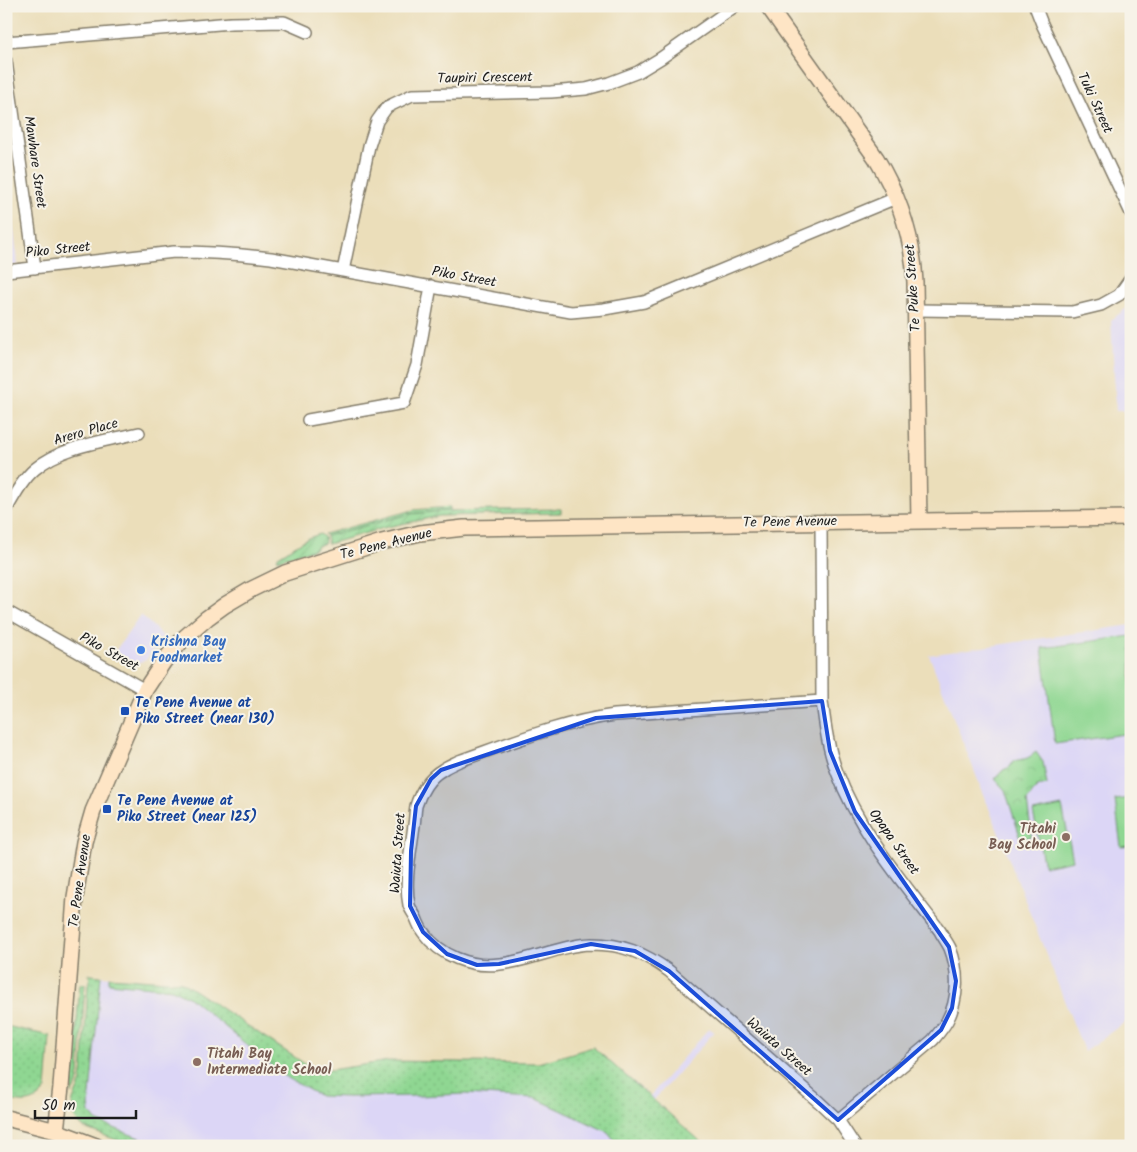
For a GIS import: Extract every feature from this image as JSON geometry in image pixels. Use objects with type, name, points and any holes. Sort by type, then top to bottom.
[{"type":"street","name":"Taupiri Crescent","points":[[343,270],[369,146],[377,121],[387,107],[412,94],[551,92],[586,89],[609,83],[638,72],[661,58],[735,6]]},
{"type":"street","name":"Te Puke Street","points":[[768,6],[883,170],[902,212],[911,242],[915,268],[919,521]]},
{"type":"street","name":"Tuki Street","points":[[1035,6],[1131,213]]},
{"type":"street","points":[[6,42],[240,23],[284,22],[306,32]]},
{"type":"street","name":"Mawhare Street","points":[[6,61],[35,268]]},
{"type":"street","name":"Piko Street","points":[[6,272],[174,252],[238,254],[263,256],[571,312],[604,309],[644,302],[896,198]]},
{"type":"street","points":[[916,310],[1072,312],[1100,305],[1119,295],[1131,278]]},
{"type":"street","points":[[308,420],[404,403],[417,365],[431,286]]},
{"type":"street","name":"Arero Place","points":[[6,510],[17,491],[34,470],[52,458],[67,450],[139,433]]},
{"type":"street","name":"Te Pene Avenue","points":[[56,1131],[62,1087],[76,897],[84,842],[93,811],[145,690],[164,661],[207,618],[252,589],[285,573],[382,542],[420,533],[464,528],[1131,518]]},
{"type":"street","name":"Opapa Street","points":[[821,522],[822,701],[830,751],[855,812],[868,834],[940,931],[949,947],[955,963],[956,981],[956,994],[948,1020],[933,1040],[838,1120]]},
{"type":"street","name":"Piko Street","points":[[6,611],[145,690]]},
{"type":"street","name":"Waiuta Street","points":[[822,701],[615,715],[596,718],[572,722],[459,761],[441,770],[431,778],[416,806],[408,884],[410,906],[423,932],[447,954],[477,965],[499,964],[563,948],[591,944],[610,945],[635,951],[653,959],[819,1102],[838,1120],[855,1146]]},
{"type":"street","points":[[6,1118],[56,1131],[96,1146]]},
{"type":"highlighted area","points":[[822,701],[830,751],[855,812],[949,947],[956,981],[952,1008],[941,1030],[838,1120],[669,971],[635,951],[591,944],[499,964],[477,965],[447,954],[423,932],[410,906],[411,851],[416,806],[431,779],[441,770],[596,718]]},
{"type":"shaded area","points":[[6,167],[18,265],[6,267]]},
{"type":"shaded area","points":[[1131,305],[1131,411],[1116,411],[1111,320]]},
{"type":"shaded area","points":[[141,615],[163,636],[146,660],[136,664],[124,661],[113,654]]},
{"type":"shaded area","name":"Titahi Bay School","points":[[1131,625],[1131,1018],[1084,1051],[929,655]]},
{"type":"shaded area","name":"Titahi Bay Intermediate School","points":[[101,976],[182,982],[317,1072],[389,1061],[538,1063],[593,1047],[650,1096],[709,1028],[714,1032],[654,1100],[706,1146],[160,1146],[96,1121],[90,1113],[89,1105]]},
{"type":"green space","points":[[450,507],[450,510],[409,514],[326,536],[324,534],[413,510]]},
{"type":"green space","points":[[561,509],[561,513],[440,516],[387,527],[328,544],[326,536],[409,514],[440,511]]},
{"type":"green space","points":[[320,534],[324,537],[325,543],[317,546],[315,549],[277,560],[278,556],[308,538]]},
{"type":"green space","points":[[1131,636],[1131,733],[1055,744],[1042,648]]},
{"type":"green space","points":[[1036,752],[1043,762],[1047,785],[1037,787],[1027,801],[1032,837],[1021,839],[1005,790],[995,779],[1015,761],[1027,758]]},
{"type":"green space","points":[[1131,798],[1131,846],[1121,847],[1115,800]]},
{"type":"green space","points":[[1062,806],[1073,860],[1044,866],[1033,812]]},
{"type":"green space","points":[[89,974],[101,976],[89,1105],[90,1113],[96,1121],[160,1146],[133,1146],[84,1128],[73,1115],[73,1101],[80,1084],[82,1072]]},
{"type":"green space","points":[[109,977],[182,982],[317,1072],[389,1061],[538,1063],[593,1047],[706,1146],[619,1146],[608,1132],[535,1098],[465,1094],[320,1096],[284,1076],[193,1000],[172,989],[109,983]]},
{"type":"green space","points":[[80,984],[85,984],[79,1075],[77,1085],[71,1094]]},
{"type":"green space","points":[[6,1026],[50,1036],[46,1089],[33,1101],[18,1102],[6,1099]]},
{"type":"place","name":"Krishna Bay Foodmarket","points":[[141,650]]},
{"type":"place","name":"Te Pene Avenue at Piko Street (near 130)","points":[[125,711]]},
{"type":"place","name":"Te Pene Avenue at Piko Street (near 125)","points":[[107,809]]},
{"type":"place","name":"Titahi Bay School","points":[[1066,837]]},
{"type":"place","name":"Titahi Bay Intermediate School","points":[[197,1062]]}]
